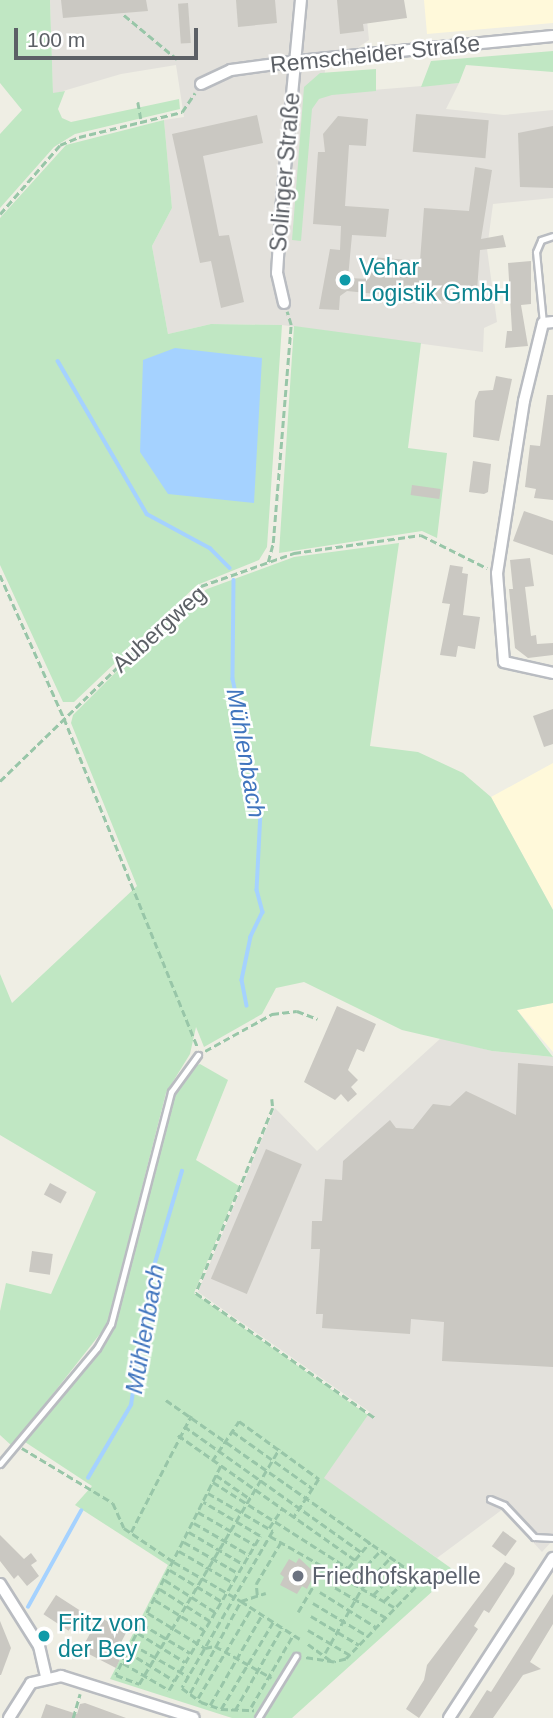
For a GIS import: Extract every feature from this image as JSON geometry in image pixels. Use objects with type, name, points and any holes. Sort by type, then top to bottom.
[{"type":"street","name":"Solinger Straße","points":[[284,303],[277,273],[281,211],[298,61],[301,0]]},
{"type":"street","name":"Remscheider Straße","points":[[201,84],[231,70],[553,36]]},
{"type":"street","points":[[548,322],[524,401],[497,573],[504,662],[553,673]]},
{"type":"street","points":[[449,1718],[553,1558]]},
{"type":"street","points":[[0,1584],[38,1646],[46,1677]]},
{"type":"street","points":[[9,1718],[31,1683],[46,1677],[84,1682],[194,1718]]},
{"type":"lane","points":[[548,322],[536,252],[541,240],[553,236]]},
{"type":"lane","points":[[0,1464],[97,1348],[111,1324],[171,1092],[198,1055]]},
{"type":"lane","points":[[491,1499],[504,1505],[534,1536],[553,1538]]},
{"type":"lane","points":[[259,1716],[296,1656]]},
{"type":"path","points":[[124,15],[177,59]]},
{"type":"path","points":[[0,214],[60,145],[141,120],[182,112],[201,84]]},
{"type":"path","points":[[138,102],[141,120]]},
{"type":"path","points":[[268,562],[273,542],[291,326],[284,303]]},
{"type":"path","name":"Aubergweg","points":[[0,781],[201,586],[294,553],[421,535],[497,573]]},
{"type":"path","points":[[0,575],[64,718],[198,1055],[272,1014],[297,1011],[318,1019]]},
{"type":"path","points":[[272,1099],[273,1108],[196,1293],[376,1418]]},
{"type":"path","points":[[166,1400],[419,1577],[415,1587],[350,1655],[334,1662],[296,1656]]},
{"type":"path","points":[[131,1532],[178,1436],[191,1416]]},
{"type":"path","points":[[212,1461],[239,1421],[319,1479],[294,1517]]},
{"type":"path","points":[[184,1426],[361,1552]]},
{"type":"path","points":[[232,1431],[313,1488]]},
{"type":"path","points":[[178,1436],[355,1560]]},
{"type":"path","points":[[17,1445],[113,1503],[124,1528],[300,1639]]},
{"type":"path","points":[[221,1466],[116,1675],[139,1684],[279,1449]]},
{"type":"path","points":[[216,1475],[250,1498]]},
{"type":"path","points":[[213,1482],[348,1568]]},
{"type":"path","points":[[208,1493],[273,1531],[182,1688],[210,1705],[221,1709],[250,1709],[259,1716]]},
{"type":"path","points":[[122,1662],[169,1690],[260,1536],[203,1502]]},
{"type":"path","points":[[269,1528],[282,1509]]},
{"type":"path","points":[[198,1512],[255,1545]]},
{"type":"path","points":[[194,1522],[249,1555]]},
{"type":"path","points":[[189,1532],[243,1564]]},
{"type":"path","points":[[270,1536],[394,1607]]},
{"type":"path","points":[[184,1542],[238,1573]]},
{"type":"path","points":[[257,1596],[256,1584],[281,1542]]},
{"type":"path","points":[[341,1576],[370,1542]]},
{"type":"path","points":[[351,1582],[381,1550]]},
{"type":"path","points":[[179,1551],[232,1582]]},
{"type":"path","points":[[325,1653],[362,1588],[391,1557]]},
{"type":"path","points":[[373,1594],[402,1565]]},
{"type":"path","points":[[298,1612],[325,1566]]},
{"type":"path","points":[[170,1570],[221,1602]]},
{"type":"path","points":[[384,1601],[413,1573]]},
{"type":"path","points":[[165,1580],[215,1612]]},
{"type":"path","points":[[326,1582],[385,1618]]},
{"type":"path","points":[[160,1589],[210,1621]]},
{"type":"path","points":[[320,1592],[376,1628]]},
{"type":"path","points":[[190,1693],[241,1601],[266,1593]]},
{"type":"path","points":[[155,1600],[204,1630]]},
{"type":"path","points":[[313,1603],[368,1636]]},
{"type":"path","points":[[198,1698],[251,1609]]},
{"type":"path","points":[[148,1613],[205,1648],[215,1646],[280,1682]]},
{"type":"path","points":[[210,1705],[262,1615]]},
{"type":"path","points":[[311,1616],[359,1645]]},
{"type":"path","points":[[221,1709],[273,1622]]},
{"type":"path","points":[[142,1624],[191,1653]]},
{"type":"path","points":[[234,1710],[282,1628]]},
{"type":"path","points":[[308,1630],[350,1655]]},
{"type":"path","points":[[138,1633],[186,1662]]},
{"type":"path","points":[[250,1709],[293,1634]]},
{"type":"path","points":[[132,1644],[189,1677]]},
{"type":"path","points":[[308,1644],[325,1653],[334,1662]]},
{"type":"path","points":[[128,1652],[175,1681]]},
{"type":"path","points":[[72,1718],[84,1682]]},
{"type":"shaded area","points":[[50,0],[365,0],[369,40],[325,70],[323,94],[459,83],[446,109],[504,115],[553,110],[553,198],[493,204],[487,249],[497,322],[484,328],[483,352],[282,325],[211,324],[168,334],[152,246],[172,208],[164,120],[184,117],[176,65],[121,74],[53,94]]},
{"type":"shaded area","points":[[424,0],[553,0],[553,23],[427,34]]},
{"type":"shaded area","points":[[553,763],[553,910],[491,797]]},
{"type":"shaded area","points":[[553,1003],[553,1052],[517,1010]]},
{"type":"shaded area","points":[[441,1038],[492,1051],[553,1057],[553,1540],[542,1552],[503,1509],[437,1558],[323,1478],[370,1412],[198,1292],[275,1108],[317,1151]]},
{"type":"green space","points":[[0,0],[50,0],[53,93],[65,91],[58,109],[62,118],[71,122],[179,99],[180,109],[75,134],[54,147],[0,208],[0,134],[22,110],[0,83]]},
{"type":"green space","points":[[553,51],[553,72],[466,65],[459,83],[421,87],[431,61]]},
{"type":"green space","points":[[376,69],[376,91],[332,95],[319,99],[312,109],[301,241],[292,240],[304,87],[320,73]]},
{"type":"green space","points":[[164,120],[172,208],[152,246],[168,334],[211,324],[282,325],[267,547],[259,560],[197,585],[74,702],[63,702],[0,565],[0,218],[66,145]]},
{"type":"green space","points":[[294,326],[421,343],[408,448],[447,453],[437,538],[422,531],[279,553]]},
{"type":"green space","points":[[399,543],[370,746],[418,752],[463,773],[491,797],[553,910],[553,1003],[517,1010],[553,1057],[492,1051],[402,1030],[304,982],[276,988],[262,1014],[204,1047],[196,1027],[190,1054],[166,1093],[107,1325],[12,1446],[0,1435],[0,1311],[6,1283],[51,1294],[96,1192],[0,1135],[0,974],[12,1003],[137,886],[71,723],[73,715],[181,607],[207,589],[294,557]]},
{"type":"green space","points":[[200,1064],[228,1080],[196,1160],[239,1186],[194,1293],[368,1415],[324,1478],[455,1571],[292,1718],[232,1718],[110,1679],[168,1565],[75,1505],[92,1486],[25,1442],[99,1352],[112,1328],[174,1093],[188,1069]]},
{"type":"water","points":[[175,348],[262,358],[254,503],[168,494],[140,452],[143,360]]},
{"type":"building","points":[[61,0],[146,0],[148,11],[63,18]]},
{"type":"building","points":[[236,0],[275,0],[277,23],[238,27]]},
{"type":"building","points":[[337,0],[404,0],[407,18],[363,24],[364,31],[340,34]]},
{"type":"building","points":[[188,3],[191,43],[181,44],[178,4]]},
{"type":"building","points":[[416,114],[489,120],[485,158],[413,152]]},
{"type":"building","points":[[257,115],[263,143],[203,156],[219,236],[229,235],[244,302],[221,308],[211,261],[200,263],[172,134]]},
{"type":"building","points":[[338,116],[368,119],[366,146],[349,145],[345,206],[389,209],[386,237],[352,235],[348,278],[369,279],[371,257],[420,261],[424,208],[469,211],[475,167],[492,170],[481,239],[503,235],[506,247],[480,250],[476,304],[347,291],[340,296],[339,310],[319,309],[330,249],[340,250],[341,226],[313,224],[318,152],[325,152],[323,134]]},
{"type":"building","points":[[553,126],[553,188],[520,187],[518,133]]},
{"type":"building","points":[[531,261],[531,304],[521,305],[528,346],[505,348],[507,331],[512,331],[508,263]]},
{"type":"building","points":[[496,376],[512,379],[499,441],[473,437],[475,401],[479,391],[493,390]]},
{"type":"building","points":[[547,395],[553,395],[553,500],[534,498],[536,489],[525,487],[530,445],[540,446]]},
{"type":"building","points":[[473,461],[491,464],[488,492],[484,494],[469,492]]},
{"type":"building","points":[[412,485],[441,489],[439,499],[411,495]]},
{"type":"building","points":[[524,511],[553,521],[553,555],[513,541]]},
{"type":"building","points":[[530,558],[534,586],[525,587],[531,636],[536,635],[537,644],[553,643],[553,655],[528,658],[515,648],[509,589],[513,589],[510,560]]},
{"type":"building","points":[[450,565],[463,567],[462,573],[468,574],[463,615],[480,617],[475,649],[458,646],[456,657],[440,655],[450,604],[442,603]]},
{"type":"building","points":[[553,709],[553,744],[544,747],[533,716]]},
{"type":"building","points":[[337,1006],[376,1024],[364,1052],[357,1049],[348,1070],[358,1080],[351,1087],[357,1094],[348,1102],[341,1094],[335,1100],[304,1082]]},
{"type":"building","points":[[518,1063],[553,1066],[553,1367],[442,1361],[444,1322],[411,1319],[410,1334],[322,1328],[323,1314],[316,1314],[320,1249],[311,1249],[312,1221],[322,1221],[325,1179],[342,1180],[343,1161],[390,1120],[396,1128],[413,1129],[433,1104],[450,1106],[466,1091],[516,1115]]},
{"type":"building","points":[[266,1149],[302,1164],[247,1294],[211,1279]]},
{"type":"building","points":[[50,1183],[67,1192],[61,1203],[44,1194]]},
{"type":"building","points":[[32,1251],[53,1254],[50,1275],[29,1272]]},
{"type":"building","points":[[503,1531],[517,1541],[506,1556],[492,1546]]},
{"type":"building","points":[[0,1535],[24,1559],[31,1553],[37,1561],[31,1565],[39,1576],[27,1586],[18,1575],[14,1579],[0,1561]]},
{"type":"building","name":"Friedhofskapelle","points":[[299,1558],[315,1573],[307,1589],[302,1586],[297,1594],[280,1585],[284,1577],[280,1574],[289,1559],[296,1563]]},
{"type":"building","points":[[505,1562],[515,1568],[514,1574],[489,1613],[484,1610],[474,1626],[478,1629],[419,1718],[406,1709],[424,1680],[427,1665]]},
{"type":"building","points":[[553,1594],[553,1624],[530,1662],[541,1669],[523,1675],[493,1718],[469,1718],[487,1690],[491,1692]]},
{"type":"building","points":[[56,1595],[81,1611],[69,1631],[43,1614]]},
{"type":"building","points":[[99,1617],[127,1631],[116,1652],[122,1655],[116,1668],[81,1650]]},
{"type":"building","points":[[0,1621],[11,1648],[1,1675],[0,1675]]},
{"type":"building","points":[[85,1703],[126,1718],[41,1718],[46,1704],[77,1714],[80,1704]]},
{"type":"waterway","name":"Mühlenbach","points":[[58,361],[147,514],[210,548],[230,568]]},
{"type":"waterway","name":"Mühlenbach","points":[[234,580],[233,679],[261,812],[257,890],[263,912],[251,937],[242,980],[247,1006]]},
{"type":"waterway","name":"Mühlenbach","points":[[88,1478],[131,1405],[152,1273],[182,1171]]},
{"type":"waterway","name":"Mühlenbach","points":[[28,1607],[81,1511]]},
{"type":"place","name":"Vehar Logistik GmbH","points":[[345,280]]},
{"type":"place","name":"Friedhofskapelle","points":[[298,1576]]},
{"type":"place","name":"Fritz von der Bey","points":[[44,1636]]}]
